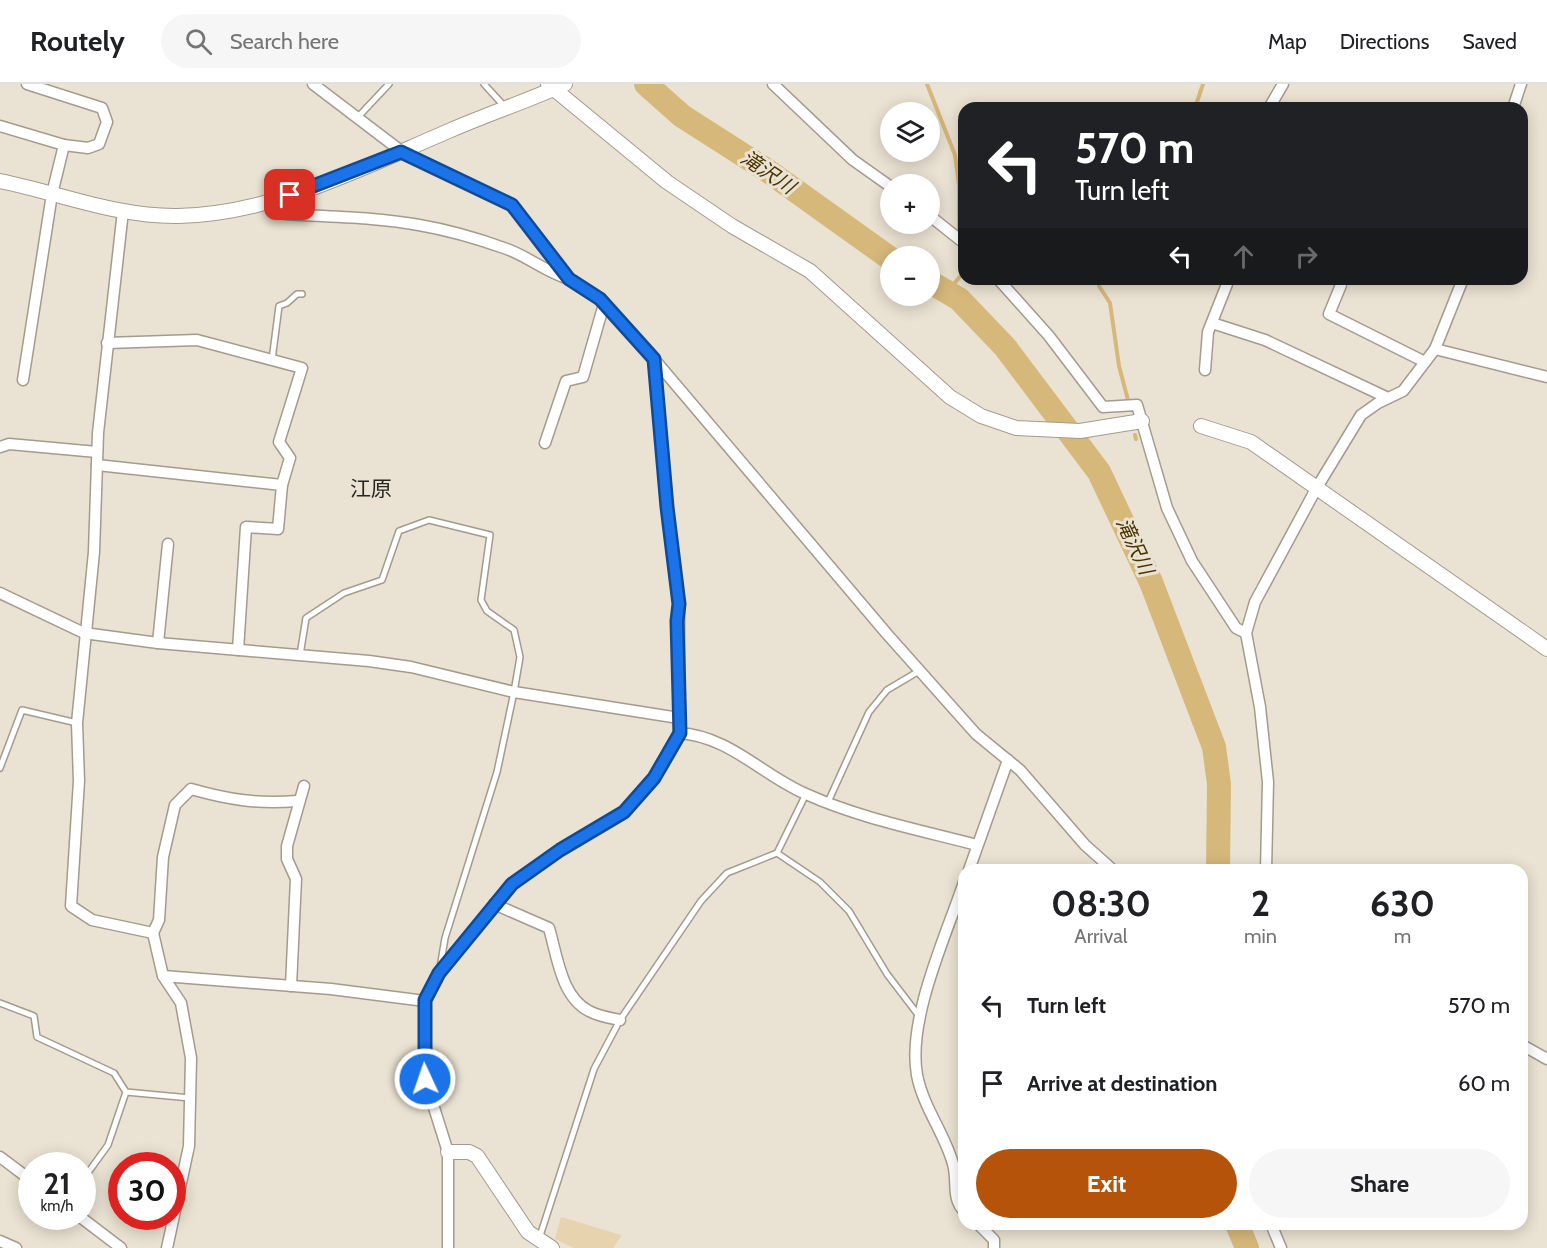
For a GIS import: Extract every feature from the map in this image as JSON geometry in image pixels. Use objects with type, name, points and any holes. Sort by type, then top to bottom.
[{"type":"street","points":[[0,126],[64,145],[88,148],[99,144],[107,122],[102,108],[27,84]]},
{"type":"street","points":[[313,84],[401,152],[512,205],[569,279],[604,304],[654,359],[976,734],[1020,770],[1085,845],[1106,864]]},
{"type":"street","points":[[773,84],[853,160],[880,179]]},
{"type":"street","points":[[1272,102],[1283,84]]},
{"type":"street","points":[[1515,102],[1521,84]]},
{"type":"street","points":[[0,181],[123,211],[178,216],[223,212],[268,202],[312,188],[555,86],[667,182],[732,226],[810,271],[950,397],[981,416],[1016,428],[1080,431],[1142,421]]},
{"type":"street","points":[[23,380],[52,194],[64,145]]},
{"type":"street","points":[[268,202],[286,214],[417,224],[451,231],[506,248],[536,261],[552,274],[569,279]]},
{"type":"street","points":[[123,211],[97,452],[94,552],[84,633],[77,723],[79,781],[71,906],[92,920],[153,933]]},
{"type":"street","points":[[940,224],[958,238]]},
{"type":"street","points":[[1003,285],[1049,336],[1103,407],[1137,405],[1167,508],[1192,561],[1236,628],[1246,633]]},
{"type":"street","points":[[1205,370],[1208,332],[1227,285]]},
{"type":"street","points":[[1341,285],[1329,314],[1425,362]]},
{"type":"street","points":[[1266,864],[1268,782],[1260,707],[1246,633],[1255,602],[1316,489],[1361,416],[1403,391],[1435,349],[1461,285]]},
{"type":"street","points":[[545,443],[566,381],[583,377],[604,304]]},
{"type":"street","points":[[1212,323],[1265,340],[1388,398]]},
{"type":"street","points":[[107,343],[197,340],[302,368],[279,442],[290,458],[282,485],[278,529],[246,527],[238,650]]},
{"type":"street","points":[[1435,349],[1547,377]]},
{"type":"street","points":[[448,1248],[448,1152],[425,1079],[425,1000],[439,973],[512,884],[624,812],[654,778],[680,733],[677,621],[679,604],[667,507],[654,359]]},
{"type":"street","points":[[1201,426],[1251,442],[1547,649]]},
{"type":"street","points":[[0,447],[9,444],[97,452]]},
{"type":"street","points":[[97,465],[282,485]]},
{"type":"street","points":[[158,643],[168,544]]},
{"type":"street","points":[[0,593],[84,633],[158,643],[411,667],[514,692],[679,718]]},
{"type":"street","points":[[680,733],[701,734],[747,758],[774,778],[827,802],[977,845]]},
{"type":"street","points":[[971,864],[1008,760]]},
{"type":"street","points":[[291,986],[296,879],[287,860],[287,846],[297,801],[303,786]]},
{"type":"street","points":[[166,1248],[189,1146],[191,1058],[181,1003],[164,976],[153,933],[159,920],[163,857],[175,805],[191,789],[234,801],[265,803],[297,801]]},
{"type":"street","points":[[958,900],[919,1016],[917,1075],[928,1108],[953,1165],[958,1204]]},
{"type":"street","points":[[494,904],[549,928],[568,991],[589,1012],[621,1020]]},
{"type":"street","points":[[164,976],[425,1000]]},
{"type":"street","points":[[1528,1048],[1547,1059]]},
{"type":"street","points":[[448,1152],[469,1152],[477,1156],[528,1232],[552,1248]]},
{"type":"street","points":[[0,1157],[18,1170]]},
{"type":"street","points":[[96,1229],[121,1248]]},
{"type":"street","points":[[984,1230],[994,1240],[994,1248]]},
{"type":"street","points":[[1274,1230],[1281,1248]]},
{"type":"street","points":[[0,1241],[16,1248]]},
{"type":"lane","points":[[357,118],[389,84]]},
{"type":"lane","points":[[484,84],[506,108]]},
{"type":"lane","points":[[272,360],[279,306],[287,303],[297,294],[302,294]]},
{"type":"lane","points":[[300,655],[306,618],[344,593],[382,580],[399,531],[429,519],[490,535],[481,600],[487,611],[514,630],[520,657],[497,772],[449,927],[439,973]]},
{"type":"lane","points":[[827,802],[869,712],[887,690],[920,670]]},
{"type":"lane","points":[[0,768],[22,710],[77,723]]},
{"type":"lane","points":[[539,1241],[594,1069],[621,1020],[701,900],[728,873],[777,853],[806,794]]},
{"type":"lane","points":[[777,853],[820,882],[849,911],[887,974],[919,1016]]},
{"type":"lane","points":[[0,1003],[34,1016],[37,1037],[114,1072],[126,1092],[108,1145],[96,1162]]},
{"type":"lane","points":[[126,1092],[190,1098]]},
{"type":"shaded area","points":[[561,1217],[621,1236],[613,1248],[574,1248],[555,1239]]},
{"type":"waterway","name":"滝沢川","points":[[646,84],[682,116],[768,171],[880,251]]},
{"type":"waterway","points":[[927,84],[955,155],[958,178]]},
{"type":"waterway","points":[[1197,102],[1203,84]]},
{"type":"waterway","points":[[947,292],[958,279]]},
{"type":"waterway","points":[[1099,285],[1110,303],[1119,366],[1128,400]]},
{"type":"waterway","name":"滝沢川","points":[[940,288],[959,299],[1005,347],[1099,472],[1151,582],[1214,747],[1219,784],[1218,864]]},
{"type":"waterway","points":[[1135,435],[1136,439]]},
{"type":"waterway","name":"滝沢川","points":[[1240,1230],[1247,1248]]},
{"type":"district","name":"江原","points":[[371,488]]},
{"type":"route","points":[[290,195],[401,152],[512,205],[569,279],[600,299],[654,359],[667,507],[679,604],[677,621],[680,733],[654,778],[638,799],[624,812],[560,850],[512,884],[439,973],[425,1000],[423,1063],[425,1079]]}]
